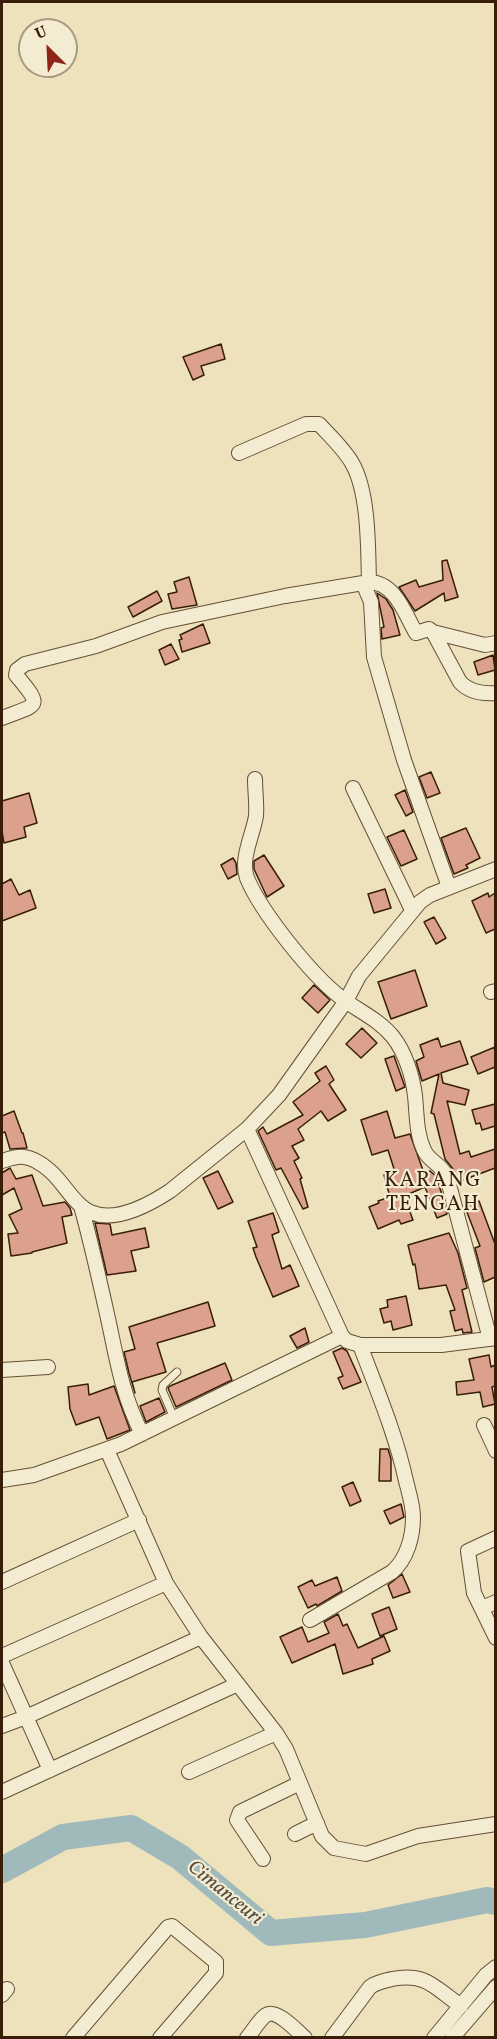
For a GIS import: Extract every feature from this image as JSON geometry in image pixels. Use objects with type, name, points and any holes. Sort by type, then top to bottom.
[{"type":"street","points":[[239,453],[306,424],[319,424],[352,463],[358,479],[368,533],[366,582],[371,602],[374,657],[404,760],[450,887]]},
{"type":"street","points":[[2,718],[30,707],[34,702],[34,696],[16,675],[16,670],[25,664],[96,646],[162,622],[285,596],[366,582],[376,582],[386,587],[401,606],[416,633],[429,629],[485,645],[495,643]]},
{"type":"street","points":[[433,632],[465,688],[480,693],[495,693]]},
{"type":"street","points":[[247,1129],[342,1336],[360,1345],[441,1345],[493,1338],[447,1177],[444,1169],[427,1156],[424,1150],[417,1121],[415,1094],[409,1072],[394,1038],[380,1024],[346,1001],[325,983],[299,954],[260,901],[246,876],[247,849],[256,814],[255,779]]},
{"type":"street","points":[[353,788],[412,910]]},
{"type":"street","points":[[2,1161],[25,1157],[39,1162],[55,1175],[81,1206],[99,1214],[115,1214],[139,1209],[170,1191],[247,1129],[279,1095],[346,1001],[359,976],[412,910],[430,895],[495,869]]},
{"type":"street","points":[[81,1206],[120,1380],[142,1434]]},
{"type":"street","points":[[2,1480],[34,1475],[107,1450],[342,1336]]},
{"type":"street","points":[[310,1620],[392,1572],[404,1558],[410,1537],[413,1517],[403,1465],[360,1345]]},
{"type":"street","points":[[2,1370],[48,1367]]},
{"type":"street","points":[[484,1425],[495,1451]]},
{"type":"street","points":[[107,1450],[166,1583],[201,1638],[276,1733],[286,1749],[322,1836],[334,1848],[366,1854],[418,1836],[495,1824]]},
{"type":"street","points":[[2,1582],[139,1521]]},
{"type":"street","points":[[495,1538],[468,1551],[474,1593],[495,1638]]},
{"type":"street","points":[[2,1656],[166,1583]]},
{"type":"street","points":[[482,1608],[495,1602]]},
{"type":"street","points":[[2,1726],[201,1638]]},
{"type":"street","points":[[2,1663],[50,1770]]},
{"type":"street","points":[[2,1792],[238,1684]]},
{"type":"street","points":[[189,1772],[276,1733]]},
{"type":"street","points":[[263,1859],[237,1820],[237,1815],[300,1783]]},
{"type":"street","points":[[295,1834],[317,1823]]},
{"type":"street","points":[[73,2037],[168,1927],[172,1926],[177,1927],[216,1962],[218,1967],[216,1973],[160,2037]]},
{"type":"street","points":[[434,2037],[495,1967]]},
{"type":"street","points":[[332,2037],[370,1987],[377,1982],[414,1976],[423,1979],[461,2006]]},
{"type":"street","points":[[452,2037],[495,1987]]},
{"type":"street","points":[[247,2037],[266,2015],[272,2013],[278,2015],[305,2037]]},
{"type":"lane","points":[[174,1419],[162,1390],[163,1385],[177,1372]]},
{"type":"building","points":[[221,344],[225,359],[201,366],[204,375],[193,380],[183,357]]},
{"type":"building","points":[[447,560],[458,597],[445,601],[444,593],[415,611],[399,587],[416,580],[419,587],[443,580],[442,561]]},
{"type":"building","points":[[189,577],[197,605],[172,609],[168,594],[177,592],[174,582]]},
{"type":"building","points":[[157,591],[162,601],[133,617],[128,607]]},
{"type":"building","points":[[377,593],[386,599],[393,610],[400,635],[382,639],[381,628],[384,627]]},
{"type":"building","points":[[203,624],[210,643],[182,652],[180,635]]},
{"type":"building","points":[[171,644],[179,659],[165,665],[159,650]]},
{"type":"building","points":[[493,655],[495,670],[478,675],[474,662]]},
{"type":"building","points":[[431,772],[440,793],[427,798],[419,777]]},
{"type":"building","points":[[405,790],[413,812],[406,816],[395,795]]},
{"type":"building","points":[[29,793],[37,823],[24,827],[26,837],[4,843],[2,801]]},
{"type":"building","points":[[466,828],[480,858],[466,865],[468,868],[454,874],[441,838]]},
{"type":"building","points":[[404,830],[417,859],[401,866],[387,837]]},
{"type":"building","points":[[264,855],[284,886],[267,897],[254,869],[254,861]]},
{"type":"building","points":[[233,858],[237,874],[228,879],[221,865]]},
{"type":"building","points":[[11,879],[19,895],[30,890],[36,908],[2,921],[2,884]]},
{"type":"building","points":[[385,889],[391,908],[374,913],[368,894]]},
{"type":"building","points":[[488,893],[489,897],[495,893],[495,929],[486,933],[472,901]]},
{"type":"building","points":[[434,917],[446,938],[436,944],[424,922]]},
{"type":"building","points":[[415,970],[427,1006],[391,1019],[378,982]]},
{"type":"building","points":[[314,985],[330,1000],[318,1013],[302,998]]},
{"type":"building","points":[[362,1028],[377,1043],[361,1058],[346,1044]]},
{"type":"building","points":[[438,1038],[441,1047],[460,1041],[468,1064],[441,1073],[443,1083],[469,1090],[465,1105],[447,1101],[460,1154],[469,1151],[471,1157],[495,1149],[495,1168],[458,1182],[453,1169],[445,1159],[434,1114],[431,1113],[439,1074],[422,1081],[416,1061],[424,1057],[420,1045]]},
{"type":"building","points":[[495,1047],[495,1067],[478,1074],[471,1057]]},
{"type":"building","points":[[394,1056],[405,1087],[396,1091],[385,1059]]},
{"type":"building","points":[[326,1066],[334,1080],[329,1084],[346,1110],[328,1121],[321,1111],[298,1129],[304,1140],[292,1146],[299,1158],[294,1161],[302,1178],[300,1179],[308,1207],[303,1209],[281,1168],[276,1170],[258,1131],[263,1127],[267,1134],[303,1115],[293,1102],[320,1081],[315,1073]]},
{"type":"building","points":[[495,1104],[495,1126],[482,1130],[480,1123],[476,1124],[472,1110]]},
{"type":"building","points":[[14,1111],[27,1148],[10,1149],[5,1132],[2,1133],[2,1116]]},
{"type":"building","points":[[387,1111],[395,1138],[410,1134],[424,1173],[430,1171],[437,1177],[447,1214],[437,1218],[425,1187],[404,1196],[413,1220],[401,1224],[399,1220],[378,1229],[369,1207],[390,1197],[384,1175],[395,1172],[388,1150],[372,1155],[361,1120]]},
{"type":"building","points":[[10,1168],[16,1179],[32,1175],[43,1206],[65,1202],[70,1208],[72,1215],[62,1217],[67,1243],[32,1253],[11,1256],[8,1234],[18,1233],[9,1215],[22,1209],[14,1188],[2,1195],[2,1173]]},
{"type":"building","points":[[218,1171],[233,1202],[218,1209],[203,1178]]},
{"type":"building","points":[[479,1201],[495,1244],[495,1277],[484,1282],[475,1248],[480,1246],[465,1207]]},
{"type":"building","points":[[273,1213],[279,1232],[272,1235],[282,1269],[290,1265],[299,1286],[273,1297],[253,1248],[257,1247],[248,1221]]},
{"type":"building","points":[[95,1223],[110,1224],[112,1235],[145,1228],[149,1247],[131,1251],[136,1271],[107,1275]]},
{"type":"building","points":[[449,1233],[458,1253],[467,1288],[462,1290],[472,1332],[463,1333],[462,1329],[455,1331],[450,1311],[455,1310],[446,1285],[419,1289],[415,1264],[413,1265],[408,1245]]},
{"type":"building","points":[[406,1296],[412,1325],[393,1330],[391,1321],[384,1323],[380,1309],[388,1307],[387,1300]]},
{"type":"building","points":[[208,1302],[215,1326],[157,1343],[166,1372],[132,1382],[135,1393],[129,1373],[124,1352],[135,1349],[129,1327]]},
{"type":"building","points":[[305,1328],[309,1342],[297,1348],[290,1336]]},
{"type":"building","points":[[342,1348],[347,1351],[361,1382],[343,1389],[338,1378],[343,1376],[333,1352]]},
{"type":"building","points":[[489,1355],[491,1367],[495,1365],[495,1386],[492,1387],[495,1404],[483,1407],[480,1392],[457,1395],[456,1382],[474,1380],[469,1359]]},
{"type":"building","points":[[225,1363],[232,1380],[176,1407],[168,1388],[170,1386]]},
{"type":"building","points":[[88,1384],[89,1395],[114,1386],[130,1430],[107,1439],[99,1417],[76,1425],[70,1409],[68,1387]]},
{"type":"building","points":[[159,1398],[165,1412],[146,1422],[140,1406]]},
{"type":"building","points":[[380,1449],[388,1449],[391,1459],[391,1481],[379,1481]]},
{"type":"building","points":[[353,1482],[361,1501],[350,1506],[342,1487]]},
{"type":"building","points":[[401,1504],[404,1517],[390,1524],[384,1511]]},
{"type":"building","points":[[402,1574],[410,1592],[393,1598],[388,1585]]},
{"type":"building","points":[[337,1577],[342,1591],[317,1606],[316,1604],[308,1608],[298,1587],[312,1580],[315,1586]]},
{"type":"building","points":[[389,1607],[397,1629],[380,1636],[372,1614]]},
{"type":"building","points":[[338,1614],[343,1626],[347,1624],[358,1648],[384,1636],[390,1651],[372,1659],[373,1664],[343,1674],[335,1644],[292,1663],[280,1637],[302,1627],[308,1642],[329,1633],[324,1622]]},
{"type":"waterway","name":"Cimanceuri","points":[[2,1870],[63,1837],[131,1828],[180,1857],[271,1933],[365,1925],[487,1900],[496,1902]]},
{"type":"district","name":"KARANG TENGAH","points":[[433,1194]]}]
